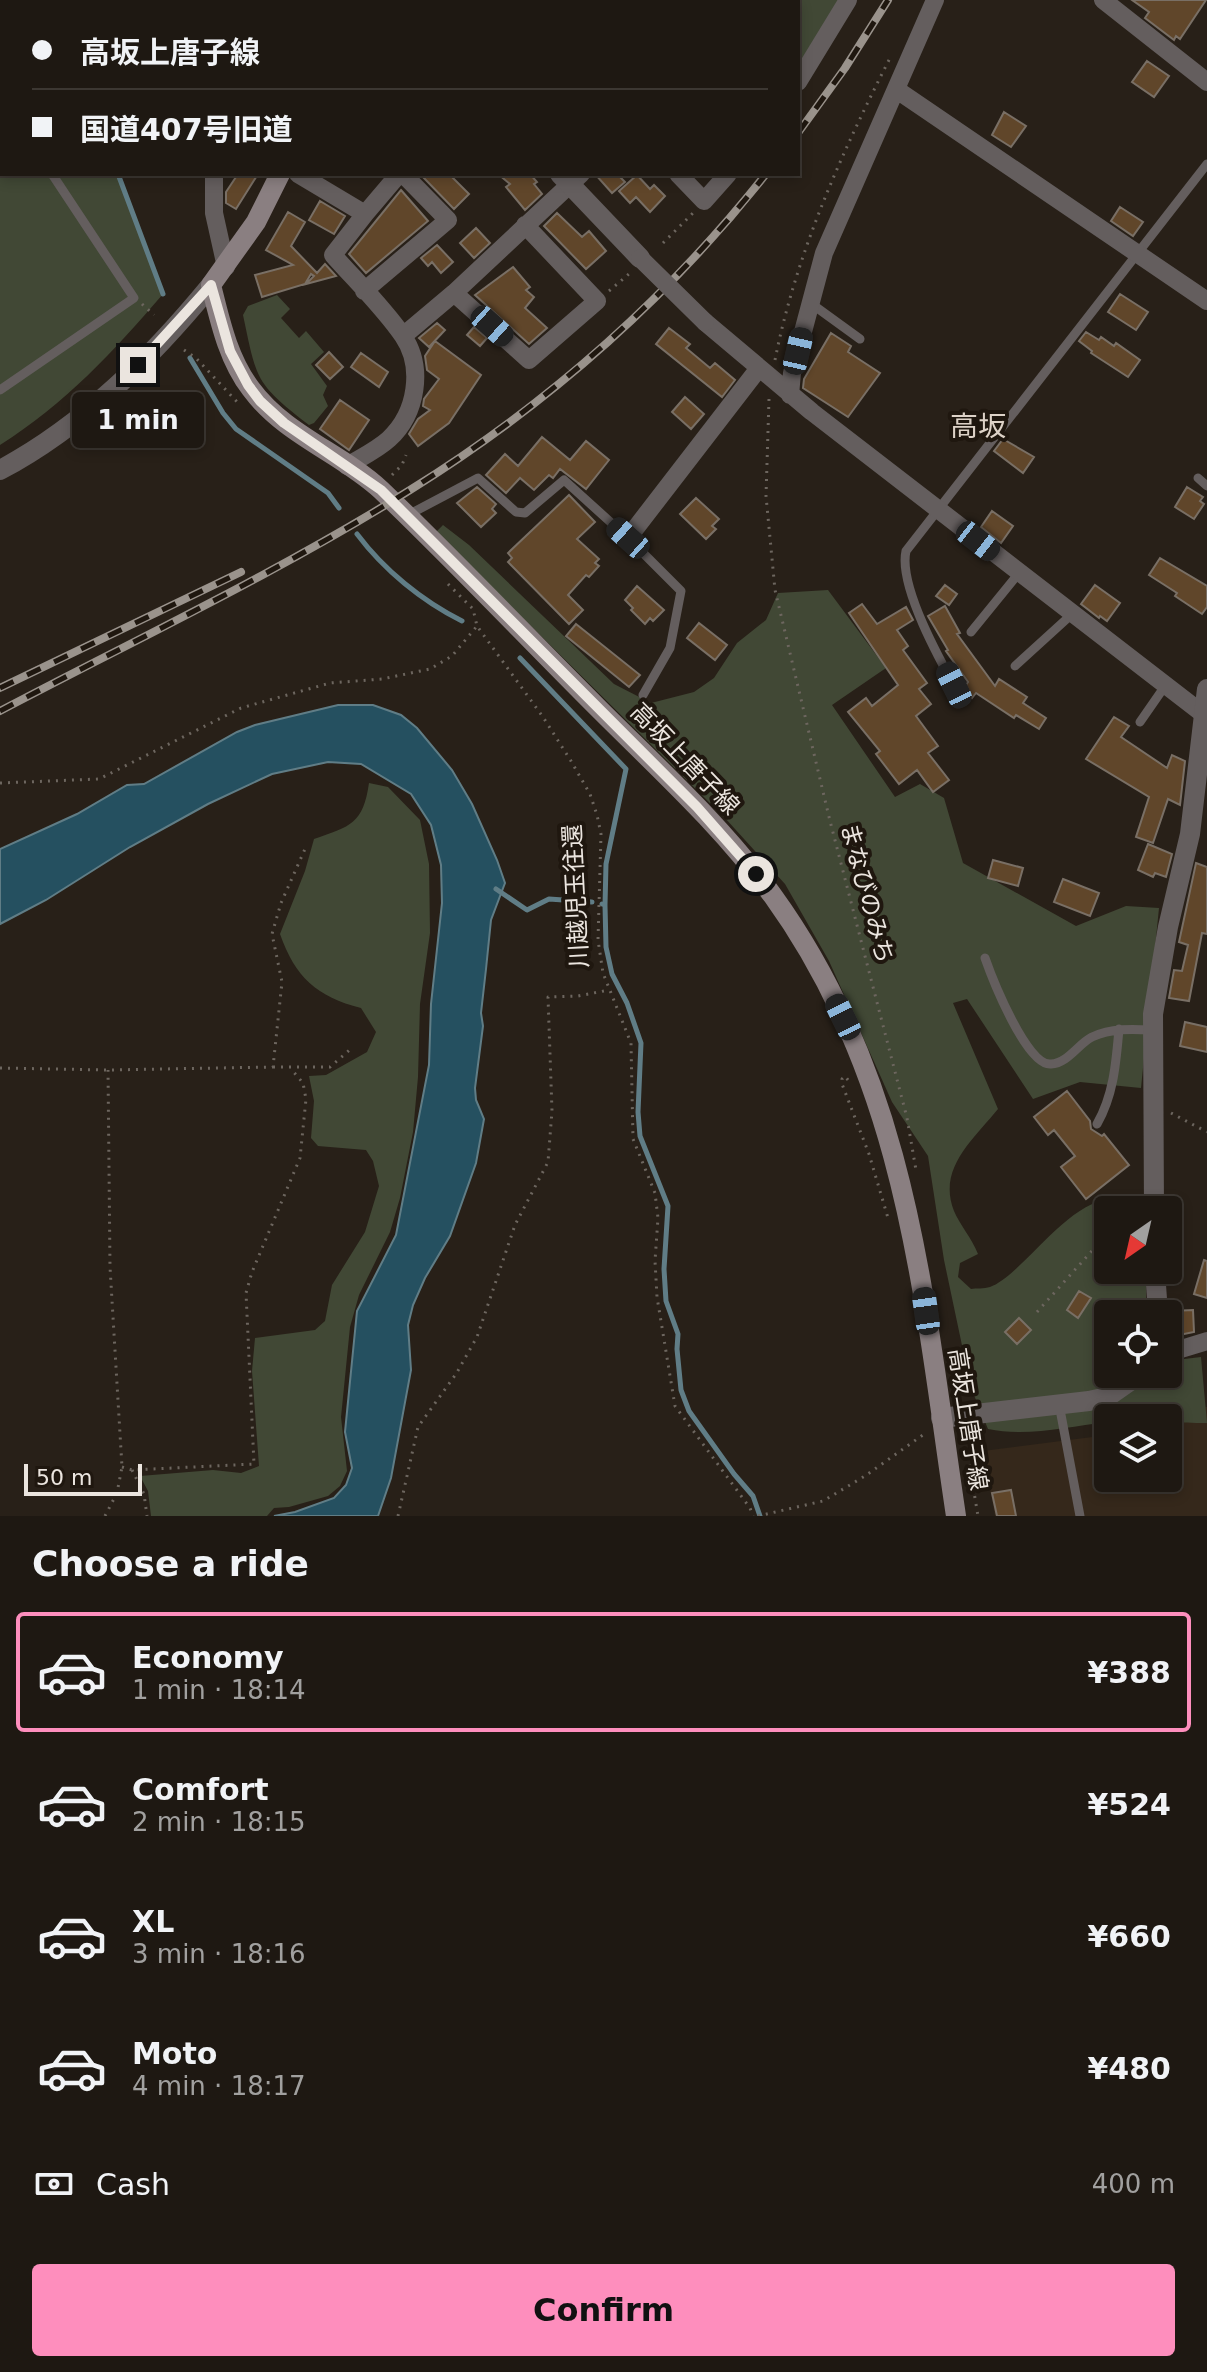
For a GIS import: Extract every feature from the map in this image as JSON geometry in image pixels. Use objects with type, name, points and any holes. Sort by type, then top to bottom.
[{"type":"main road","points":[[211,285],[256,222],[279,176]]},
{"type":"main road","name":"高坂上唐子線","points":[[211,285],[230,351],[248,385],[270,411],[376,486],[407,516],[707,818],[756,874],[803,942],[831,991],[855,1044],[881,1111],[899,1171],[921,1280],[956,1516]]},
{"type":"street","points":[[800,79],[848,0]]},
{"type":"street","points":[[790,395],[792,373],[809,302],[824,253],[935,0]]},
{"type":"street","points":[[1103,0],[1207,82]]},
{"type":"street","points":[[897,90],[1207,301]]},
{"type":"street","points":[[214,176],[214,213],[226,267]]},
{"type":"street","points":[[301,176],[365,214]]},
{"type":"street","points":[[347,466],[389,439],[406,416],[415,393],[412,354],[403,336],[333,255],[399,176]]},
{"type":"street","points":[[364,291],[448,220],[403,176]]},
{"type":"street","points":[[680,176],[704,201],[726,176]]},
{"type":"street","points":[[403,336],[454,293],[570,178],[635,265],[790,395],[1205,716]]},
{"type":"street","points":[[454,293],[529,360],[597,301],[525,225]]},
{"type":"street","points":[[0,470],[69,425],[114,388],[166,337],[211,285]]},
{"type":"street","points":[[628,538],[759,368]]},
{"type":"street","points":[[1154,1196],[1153,1030],[1168,927],[1190,834],[1207,689]]},
{"type":"street","points":[[1182,1349],[1207,1341]]},
{"type":"street","points":[[941,1418],[1107,1397],[1120,1388]]},
{"type":"lane","points":[[961,698],[907,584],[906,551],[1207,164]]},
{"type":"lane","points":[[0,390],[134,298],[53,176]]},
{"type":"lane","points":[[809,302],[860,339]]},
{"type":"lane","points":[[407,516],[478,478],[516,512],[525,513],[564,480],[681,591],[670,648],[643,695]]},
{"type":"lane","points":[[1198,478],[1207,486]]},
{"type":"lane","points":[[971,632],[1019,573]]},
{"type":"lane","points":[[1015,666],[1071,615]]},
{"type":"lane","points":[[1140,722],[1165,686]]},
{"type":"lane","points":[[985,958],[995,987],[1016,1028],[1040,1062],[1050,1065],[1062,1060],[1090,1038],[1119,1029],[1153,1030]]},
{"type":"lane","points":[[1097,1124],[1107,1107],[1115,1071],[1119,1029]]},
{"type":"lane","points":[[1059,1404],[1080,1516]]},
{"type":"path","points":[[663,243],[704,201]]},
{"type":"path","points":[[597,301],[635,265]]},
{"type":"path","name":"まなびのみち","points":[[770,394],[766,496],[775,590],[823,793],[907,1118],[918,1180]]},
{"type":"path","points":[[376,486],[402,465],[406,455]]},
{"type":"path","name":"川越児玉往還","points":[[473,609],[477,626],[564,750],[590,794],[597,815],[601,834],[598,940],[603,973],[631,1043],[633,1139],[655,1193],[658,1218],[655,1261],[657,1297],[675,1406],[755,1516]]},
{"type":"path","points":[[0,783],[99,779],[241,708],[330,683],[382,679],[430,669],[452,656],[477,626]]},
{"type":"path","points":[[273,1067],[282,982],[272,934],[281,903],[305,849]]},
{"type":"path","points":[[398,1516],[418,1427],[456,1374],[477,1337],[515,1225],[548,1162],[552,1111],[548,997],[578,996],[609,990]]},
{"type":"path","points":[[0,1068],[330,1067],[353,1047]]},
{"type":"path","points":[[122,1467],[132,1470],[254,1464],[246,1293],[300,1158],[306,1099],[303,1083],[291,1069]]},
{"type":"path","points":[[105,1516],[117,1493],[122,1467],[110,1267],[108,1070]]},
{"type":"path","points":[[850,1082],[845,1076],[842,1079],[889,1220]]},
{"type":"path","points":[[1154,1103],[1207,1132]]},
{"type":"path","points":[[1037,1312],[1094,1249]]},
{"type":"path","points":[[963,1427],[978,1516]]},
{"type":"path","points":[[755,1516],[823,1501],[865,1476],[919,1437]]},
{"type":"path","points":[[132,1470],[144,1494],[147,1516]]},
{"type":"shaded area","points":[[1182,1405],[1207,1407],[1207,1516],[995,1516],[983,1451],[1094,1437],[1094,1492],[1182,1492]]},
{"type":"green space","points":[[800,0],[843,0],[800,64]]},
{"type":"green space","points":[[0,176],[119,176],[163,294],[87,376],[46,412],[0,445]]},
{"type":"green space","points":[[277,295],[290,309],[281,318],[299,338],[306,331],[324,352],[311,364],[327,386],[323,395],[328,406],[309,425],[268,389],[252,354],[243,315],[248,306]]},
{"type":"green space","points":[[443,525],[469,545],[614,684],[651,703],[694,692],[714,678],[737,643],[766,620],[778,593],[828,590],[886,668],[832,705],[895,797],[920,784],[944,798],[963,863],[1076,926],[1126,906],[1159,908],[1141,1088],[1080,1082],[1033,1099],[967,999],[953,1003],[998,1109],[961,1155],[950,1181],[950,1196],[956,1216],[978,1254],[960,1263],[958,1277],[971,1289],[990,1287],[1005,1278],[1058,1228],[1094,1204],[1094,1284],[1146,1284],[1146,1300],[1094,1300],[1094,1388],[1182,1388],[1182,1359],[1201,1357],[1207,1423],[1182,1422],[1182,1404],[1094,1404],[1094,1424],[1032,1432],[988,1429],[971,1388],[944,1260],[928,1156],[892,1102],[829,961],[785,884],[725,818],[436,532]]},
{"type":"green space","points":[[369,783],[388,787],[420,820],[429,864],[430,933],[420,1004],[413,1132],[400,1198],[390,1232],[359,1295],[350,1327],[341,1417],[347,1471],[340,1486],[328,1496],[274,1508],[267,1516],[151,1516],[148,1491],[140,1476],[213,1470],[241,1473],[259,1466],[252,1371],[255,1338],[315,1330],[325,1321],[332,1285],[365,1232],[379,1186],[373,1161],[366,1150],[318,1146],[311,1138],[314,1101],[309,1076],[326,1075],[367,1052],[376,1032],[361,1008],[332,998],[310,983],[293,962],[280,934],[314,839],[353,822],[363,807]]},
{"type":"water","points":[[338,705],[373,705],[401,715],[417,728],[452,770],[472,804],[505,883],[491,920],[481,1013],[483,1026],[475,1088],[484,1119],[476,1163],[450,1236],[413,1305],[408,1325],[411,1370],[391,1478],[378,1516],[274,1516],[334,1498],[346,1485],[352,1468],[345,1432],[357,1311],[396,1235],[429,1065],[431,1004],[442,903],[441,865],[431,825],[411,794],[361,764],[328,762],[272,774],[208,804],[130,847],[46,900],[0,924],[0,849],[77,814],[127,785],[144,784],[237,732]]},
{"type":"building","points":[[1132,0],[1206,0],[1180,39],[1176,36],[1174,40],[1145,18],[1149,12]]},
{"type":"building","points":[[1147,61],[1169,76],[1154,97],[1132,82]]},
{"type":"building","points":[[1004,112],[1026,126],[1011,147],[992,135]]},
{"type":"building","points":[[237,176],[257,176],[236,209],[226,203],[226,192]]},
{"type":"building","points":[[422,176],[451,176],[469,194],[454,209]]},
{"type":"building","points":[[500,176],[532,176],[542,194],[525,210],[506,187],[510,184]]},
{"type":"building","points":[[597,176],[619,176],[625,182],[612,193]]},
{"type":"building","points":[[638,176],[650,189],[654,185],[665,196],[650,212],[636,197],[630,203],[619,191]]},
{"type":"building","points":[[401,190],[428,221],[366,273],[349,254]]},
{"type":"building","points":[[320,201],[345,216],[334,234],[309,220]]},
{"type":"building","points":[[1120,207],[1143,222],[1133,236],[1111,221]]},
{"type":"building","points":[[288,212],[305,222],[291,246],[317,273],[325,264],[336,276],[306,284],[314,276],[311,274],[305,284],[262,297],[255,275],[293,265],[266,250]]},
{"type":"building","points":[[557,213],[582,237],[589,231],[606,251],[586,269],[544,226]]},
{"type":"building","points":[[476,228],[490,243],[474,258],[460,243]]},
{"type":"building","points":[[437,245],[453,262],[441,273],[432,262],[428,266],[421,258]]},
{"type":"building","points":[[513,267],[530,287],[526,290],[534,297],[525,308],[547,328],[529,344],[475,295]]},
{"type":"building","points":[[1120,294],[1148,312],[1136,330],[1108,312]]},
{"type":"building","points":[[437,323],[445,330],[429,347],[419,338]]},
{"type":"building","points":[[474,327],[487,338],[480,346],[467,335]]},
{"type":"building","points":[[669,328],[690,344],[686,348],[710,368],[715,363],[735,380],[722,397],[656,344]]},
{"type":"building","points":[[1086,332],[1114,346],[1116,343],[1140,360],[1128,377],[1091,353],[1079,341]]},
{"type":"building","points":[[831,333],[851,346],[848,352],[880,373],[848,417],[803,388],[804,379]]},
{"type":"building","points":[[435,341],[481,375],[449,423],[418,446],[409,434],[418,419],[430,410],[423,406],[424,399],[439,379],[427,370],[425,356]]},
{"type":"building","points":[[329,352],[343,367],[330,379],[316,365]]},
{"type":"building","points":[[361,353],[388,372],[379,387],[351,367]]},
{"type":"building","points":[[685,397],[704,414],[691,429],[672,412]]},
{"type":"building","points":[[340,400],[369,420],[349,450],[320,429]]},
{"type":"building","points":[[542,437],[570,460],[586,441],[609,460],[586,489],[560,469],[553,478],[549,475],[534,490],[520,478],[506,493],[486,475],[505,454],[518,466]]},
{"type":"building","points":[[1003,439],[1034,457],[1023,473],[994,451]]},
{"type":"building","points":[[477,487],[496,504],[492,509],[496,513],[481,527],[457,503]]},
{"type":"building","points":[[1187,487],[1203,497],[1200,501],[1204,504],[1194,519],[1175,507]]},
{"type":"building","points":[[569,495],[595,522],[577,539],[599,559],[595,563],[599,566],[568,595],[583,610],[569,624],[508,562],[512,558],[508,553]]},
{"type":"building","points":[[696,498],[719,519],[712,526],[716,529],[706,539],[680,514]]},
{"type":"building","points":[[992,511],[1013,526],[1001,543],[981,527]]},
{"type":"building","points":[[1160,558],[1207,586],[1207,607],[1202,614],[1149,575]]},
{"type":"building","points":[[945,585],[957,594],[949,605],[936,596]]},
{"type":"building","points":[[1095,585],[1120,603],[1107,621],[1081,604]]},
{"type":"building","points":[[637,586],[664,610],[645,624],[625,600]]},
{"type":"building","points":[[862,604],[877,624],[906,607],[913,620],[897,630],[908,646],[903,650],[927,683],[919,689],[931,704],[916,716],[938,746],[928,753],[949,780],[933,792],[917,770],[899,784],[876,754],[880,751],[848,712],[866,698],[872,706],[898,685],[849,613]]},
{"type":"building","points":[[945,606],[960,633],[957,634],[995,686],[999,679],[1027,697],[1023,703],[1046,718],[1039,729],[1016,715],[1014,718],[976,693],[972,698],[968,694],[964,688],[968,682],[946,651],[928,616]]},
{"type":"building","points":[[699,623],[727,645],[715,660],[687,638]]},
{"type":"building","points":[[576,624],[640,675],[629,687],[566,636]]},
{"type":"building","points":[[1114,717],[1129,726],[1121,737],[1167,768],[1172,755],[1185,761],[1180,805],[1168,799],[1153,843],[1136,837],[1149,797],[1086,759]]},
{"type":"building","points":[[1148,844],[1172,854],[1166,877],[1155,873],[1153,877],[1138,870]]},
{"type":"building","points":[[993,860],[1023,868],[1018,886],[988,878]]},
{"type":"building","points":[[1196,863],[1207,867],[1207,934],[1202,933],[1189,1001],[1169,998],[1174,970],[1182,971],[1188,945],[1179,942]]},
{"type":"building","points":[[1063,879],[1099,893],[1090,916],[1054,902]]},
{"type":"building","points":[[1185,1022],[1207,1027],[1207,1052],[1180,1046]]},
{"type":"building","points":[[1067,1091],[1090,1121],[1091,1129],[1102,1136],[1104,1134],[1129,1165],[1086,1199],[1061,1167],[1075,1156],[1054,1130],[1048,1135],[1034,1117]]},
{"type":"building","points":[[1204,1260],[1207,1261],[1207,1298],[1194,1294]]},
{"type":"building","points":[[1079,1291],[1091,1298],[1078,1318],[1067,1310]]},
{"type":"building","points":[[1193,1310],[1194,1332],[1182,1334],[1182,1311]]},
{"type":"building","points":[[1019,1318],[1031,1330],[1017,1344],[1005,1332]]},
{"type":"building","points":[[1011,1490],[1016,1516],[997,1516],[992,1493]]},
{"type":"waterway","points":[[119,176],[163,294]]},
{"type":"waterway","points":[[190,358],[236,429],[328,493],[339,508]]},
{"type":"waterway","points":[[357,534],[405,584],[462,621]]},
{"type":"waterway","points":[[520,658],[626,769],[606,864],[605,905]]},
{"type":"waterway","points":[[496,889],[527,910],[549,899],[592,902]]},
{"type":"waterway","points":[[602,904],[605,905],[606,947],[612,974],[627,1003],[641,1043],[640,1136],[668,1206],[664,1269],[666,1301],[678,1334],[681,1390],[689,1411],[753,1496],[760,1516]]},
{"type":"railway","points":[[800,130],[845,68],[888,0]]},
{"type":"railway","points":[[0,711],[310,549],[410,490],[509,423],[602,347],[645,307],[688,264],[764,176]]},
{"type":"railway","points":[[0,688],[241,572]]},
{"type":"district","name":"高坂","points":[[978,426]]},
{"type":"route","points":[[138,365],[211,285],[230,351],[260,401],[284,423],[381,490],[697,807],[756,874]]}]
